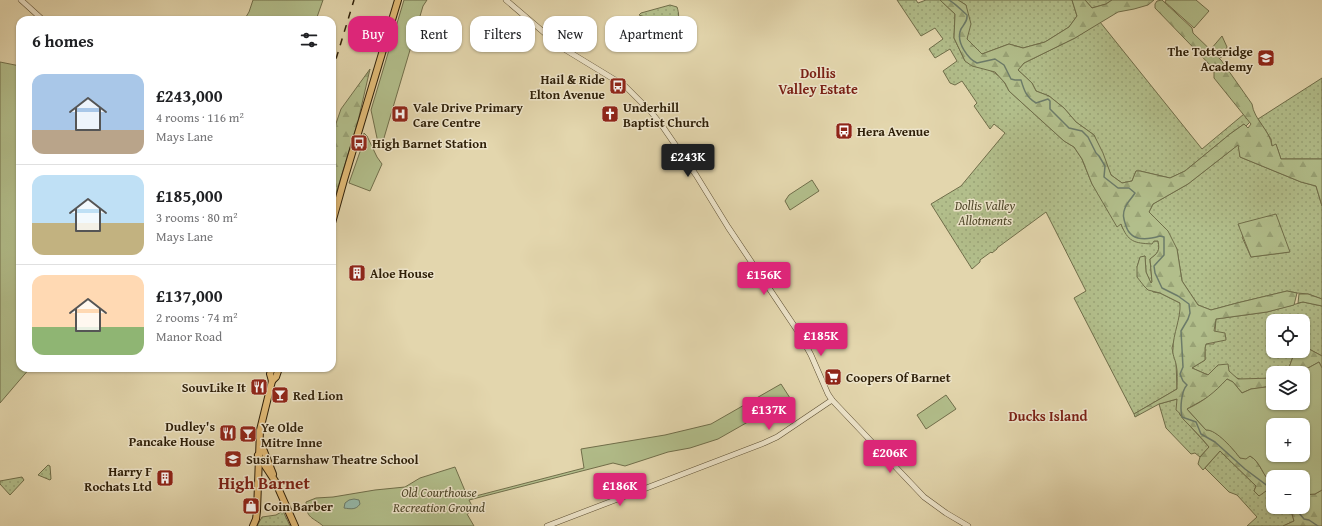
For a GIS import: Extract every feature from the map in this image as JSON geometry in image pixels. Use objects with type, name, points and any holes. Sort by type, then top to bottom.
[{"type":"main road","points":[[336,209],[398,0]]},
{"type":"main road","points":[[271,372],[272,381],[262,422],[258,455],[262,463],[269,468],[295,526]]},
{"type":"main road","points":[[272,381],[276,377],[278,372]]},
{"type":"main road","points":[[260,441],[262,463],[261,470],[269,468]]},
{"type":"main road","points":[[253,526],[256,519],[258,478],[262,463]]},
{"type":"main road","points":[[258,478],[266,475],[273,477]]},
{"type":"street","points":[[21,0],[39,16]]},
{"type":"street","points":[[506,0],[561,47],[625,86],[651,112],[663,126],[696,175],[728,227],[799,333],[832,400],[924,497],[939,509],[968,526]]},
{"type":"street","points":[[547,526],[764,443],[776,437],[832,400]]},
{"type":"green space","points":[[253,0],[323,0],[317,16],[246,16]]},
{"type":"green space","points":[[404,0],[427,0],[423,6],[420,16],[406,16],[406,52],[409,52],[381,148],[377,138],[371,110],[388,52],[398,52],[398,20]]},
{"type":"green space","name":"Dollis Valley Allotments","points":[[897,0],[916,0],[918,3],[926,0],[940,0],[955,14],[954,38],[965,61],[985,68],[996,74],[1001,78],[1009,91],[1064,141],[1074,147],[1082,159],[1092,184],[1123,229],[1154,241],[1158,241],[1158,252],[1150,259],[1151,284],[1146,272],[1145,256],[1140,258],[1137,267],[1153,292],[1160,293],[1180,303],[1181,310],[1172,348],[1176,362],[1177,389],[1134,414],[1074,298],[1086,291],[1046,212],[992,253],[991,252],[980,260],[980,262],[972,269],[931,204],[961,186],[1005,133],[994,124],[990,129],[974,106],[977,103],[962,81],[955,85],[950,83],[943,71],[957,61],[950,49],[935,58],[929,49],[943,39],[935,28],[921,36]]},
{"type":"green space","points":[[940,0],[958,0],[966,5],[971,24],[967,39],[982,54],[1009,44],[1023,48],[1045,42],[1069,27],[1077,16],[1072,0],[1085,0],[1092,8],[1106,4],[1112,0],[1154,0],[1148,5],[1118,12],[1075,38],[1024,63],[1018,70],[1032,83],[1036,91],[1049,96],[1064,108],[1076,122],[1094,135],[1103,153],[1111,175],[1122,183],[1132,181],[1136,171],[1170,178],[1185,171],[1244,124],[1248,128],[1251,124],[1214,78],[1214,69],[1155,8],[1157,1],[1162,0],[1192,28],[1193,33],[1221,60],[1252,104],[1253,110],[1271,140],[1272,146],[1276,144],[1281,159],[1322,159],[1322,206],[1316,186],[1301,182],[1240,157],[1238,145],[1188,184],[1153,204],[1149,212],[1168,231],[1177,249],[1182,281],[1198,305],[1211,310],[1287,291],[1297,293],[1294,305],[1267,312],[1216,319],[1214,331],[1225,333],[1226,340],[1206,344],[1205,360],[1192,368],[1208,375],[1218,365],[1228,364],[1229,371],[1238,379],[1266,378],[1266,387],[1251,389],[1242,393],[1233,382],[1227,379],[1212,395],[1187,409],[1206,430],[1220,436],[1230,445],[1240,458],[1250,456],[1257,462],[1266,477],[1266,491],[1259,496],[1254,491],[1256,486],[1220,451],[1203,470],[1198,464],[1200,457],[1209,447],[1176,410],[1177,399],[1159,404],[1135,417],[1134,414],[1177,389],[1177,370],[1173,351],[1180,303],[1160,293],[1148,290],[1137,277],[1137,267],[1140,257],[1145,256],[1146,272],[1151,283],[1152,282],[1150,259],[1158,252],[1158,241],[1154,241],[1152,244],[1136,242],[1126,235],[1121,224],[1117,227],[1092,184],[1082,159],[1074,147],[1064,141],[1009,91],[1005,83],[995,72],[972,66],[965,61],[954,38],[955,14]]},
{"type":"green space","points":[[958,0],[1072,0],[1077,16],[1069,27],[1045,42],[1023,48],[1009,44],[982,54],[967,39],[966,5]]},
{"type":"green space","points":[[1085,0],[1112,0],[1106,4],[1092,8]]},
{"type":"green space","points":[[1166,0],[1196,0],[1209,11],[1194,28],[1165,2]]},
{"type":"green space","points":[[670,5],[677,7],[679,14],[679,16],[642,16],[639,15],[641,13]]},
{"type":"green space","points":[[1100,22],[1202,149],[1244,114],[1250,122],[1246,126],[1244,124],[1230,134],[1185,171],[1170,178],[1136,171],[1132,181],[1122,183],[1111,175],[1094,135],[1076,122],[1064,108],[1049,96],[1036,91],[1032,83],[1018,70],[1024,63],[1075,38]]},
{"type":"green space","points":[[1222,36],[1227,47],[1221,58],[1211,49]]},
{"type":"green space","points":[[0,62],[16,65],[16,372],[27,372],[0,403]]},
{"type":"green space","points":[[370,69],[358,121],[336,194],[336,123],[341,109]]},
{"type":"green space","points":[[1322,78],[1322,159],[1281,159],[1276,145],[1272,146],[1271,139],[1258,119]]},
{"type":"green space","points":[[364,133],[382,164],[370,191],[349,183],[361,149]]},
{"type":"green space","points":[[1239,144],[1240,157],[1301,182],[1316,186],[1322,206],[1322,299],[1308,294],[1287,291],[1211,310],[1198,305],[1182,281],[1177,249],[1149,212],[1153,204],[1188,184]],"holes":[[[1275,214],[1289,252],[1251,257],[1242,237]]]},
{"type":"green space","points":[[812,180],[819,191],[790,210],[785,201],[789,195]]},
{"type":"green space","points":[[1276,214],[1290,252],[1251,257],[1238,224]]},
{"type":"green space","points":[[1299,294],[1308,294],[1322,299],[1322,306],[1303,302],[1298,303]]},
{"type":"green space","points":[[1303,302],[1322,306],[1322,356],[1310,350],[1310,314],[1266,314],[1266,358],[1293,358],[1290,366],[1266,366],[1266,379],[1240,379],[1218,365],[1208,375],[1192,368],[1205,360],[1206,344],[1214,344],[1216,319],[1267,312]]},
{"type":"green space","points":[[1310,350],[1322,356],[1322,368],[1319,362],[1310,367],[1290,366],[1293,358],[1310,358]]},
{"type":"green space","points":[[1319,362],[1322,368],[1322,490],[1315,494],[1310,494],[1310,470],[1266,470],[1266,477],[1254,459],[1250,456],[1246,459],[1240,458],[1220,436],[1206,430],[1187,409],[1199,403],[1227,379],[1233,382],[1242,393],[1251,389],[1266,387],[1266,410],[1310,410],[1310,367]]},
{"type":"green space","name":"Old Courthouse Recreation Ground","points":[[781,384],[790,398],[718,439],[690,448],[668,452],[625,466],[613,463],[469,500],[474,510],[467,514],[474,526],[323,526],[307,512],[306,502],[316,498],[405,487],[420,478],[455,467],[468,498],[584,468],[581,449],[665,435],[711,424]]},
{"type":"green space","points":[[946,395],[956,409],[926,429],[917,415]]},
{"type":"green space","points":[[1177,399],[1180,415],[1209,447],[1200,457],[1195,453],[1191,454],[1166,428],[1159,404]]},
{"type":"green space","points":[[1220,451],[1256,486],[1254,491],[1266,492],[1266,514],[1292,514],[1294,521],[1283,526],[1247,526],[1257,517],[1237,495],[1229,492],[1205,468]]},
{"type":"green space","points":[[48,465],[50,466],[50,480],[38,475]]},
{"type":"green space","points":[[22,477],[24,480],[10,495],[0,484],[0,481]]},
{"type":"green space","points":[[1322,490],[1322,526],[1283,526],[1294,521],[1292,514],[1310,514],[1310,494],[1315,494]]},
{"type":"green space","points":[[283,511],[290,526],[257,526],[262,517],[276,515]]},
{"type":"shaded area","points":[[354,499],[359,500],[360,504],[357,507],[353,509],[344,508],[345,503]]},
{"type":"waterway","points":[[949,0],[967,15],[961,30],[960,41],[970,58],[977,63],[995,59],[1004,65],[1011,79],[1021,80],[1026,93],[1033,101],[1036,103],[1048,99],[1050,101],[1050,109],[1069,128],[1082,131],[1088,137],[1105,166],[1104,177],[1118,188],[1129,188],[1135,193],[1127,204],[1124,213],[1124,220],[1128,231],[1136,237],[1145,239],[1160,236],[1164,237],[1164,255],[1154,266],[1155,273],[1162,288],[1178,296],[1189,304],[1190,313],[1181,331],[1183,367],[1180,374],[1183,381],[1187,385],[1183,391],[1181,409],[1182,417],[1196,422],[1201,434],[1215,442],[1245,469],[1266,485]]},
{"type":"waterway","points":[[1300,514],[1304,519],[1309,520],[1318,526]]},
{"type":"railway","points":[[336,59],[354,0]]},
{"type":"place","name":"The Totteridge Academy","points":[[1266,58]]},
{"type":"place","name":"Hail & Ride Elton Avenue","points":[[618,86]]},
{"type":"place","name":"Vale Drive Primary Care Centre","points":[[400,114]]},
{"type":"place","name":"Underhill Baptist Church","points":[[610,114]]},
{"type":"place","name":"Hera Avenue","points":[[844,131]]},
{"type":"place","name":"High Barnet Station","points":[[359,143]]},
{"type":"place","name":"Aloe House","points":[[357,273]]},
{"type":"place","name":"Coopers Of Barnet","points":[[833,377]]},
{"type":"place","name":"SouvLike It","points":[[259,387]]},
{"type":"place","name":"Red Lion","points":[[280,395]]},
{"type":"place","name":"Dudley's Pancake House","points":[[228,433]]},
{"type":"place","name":"Ye Olde Mitre Inne","points":[[248,434]]},
{"type":"place","name":"Susi Earnshaw Theatre School","points":[[233,459]]},
{"type":"place","name":"Harry F Rochats Ltd","points":[[165,478]]},
{"type":"place","name":"Coin Barber","points":[[251,506]]},
{"type":"district","name":"Dollis Valley Estate","points":[[818,82]]},
{"type":"district","name":"Ducks Island","points":[[1048,416]]},
{"type":"district","name":"High Barnet","points":[[264,482]]}]
